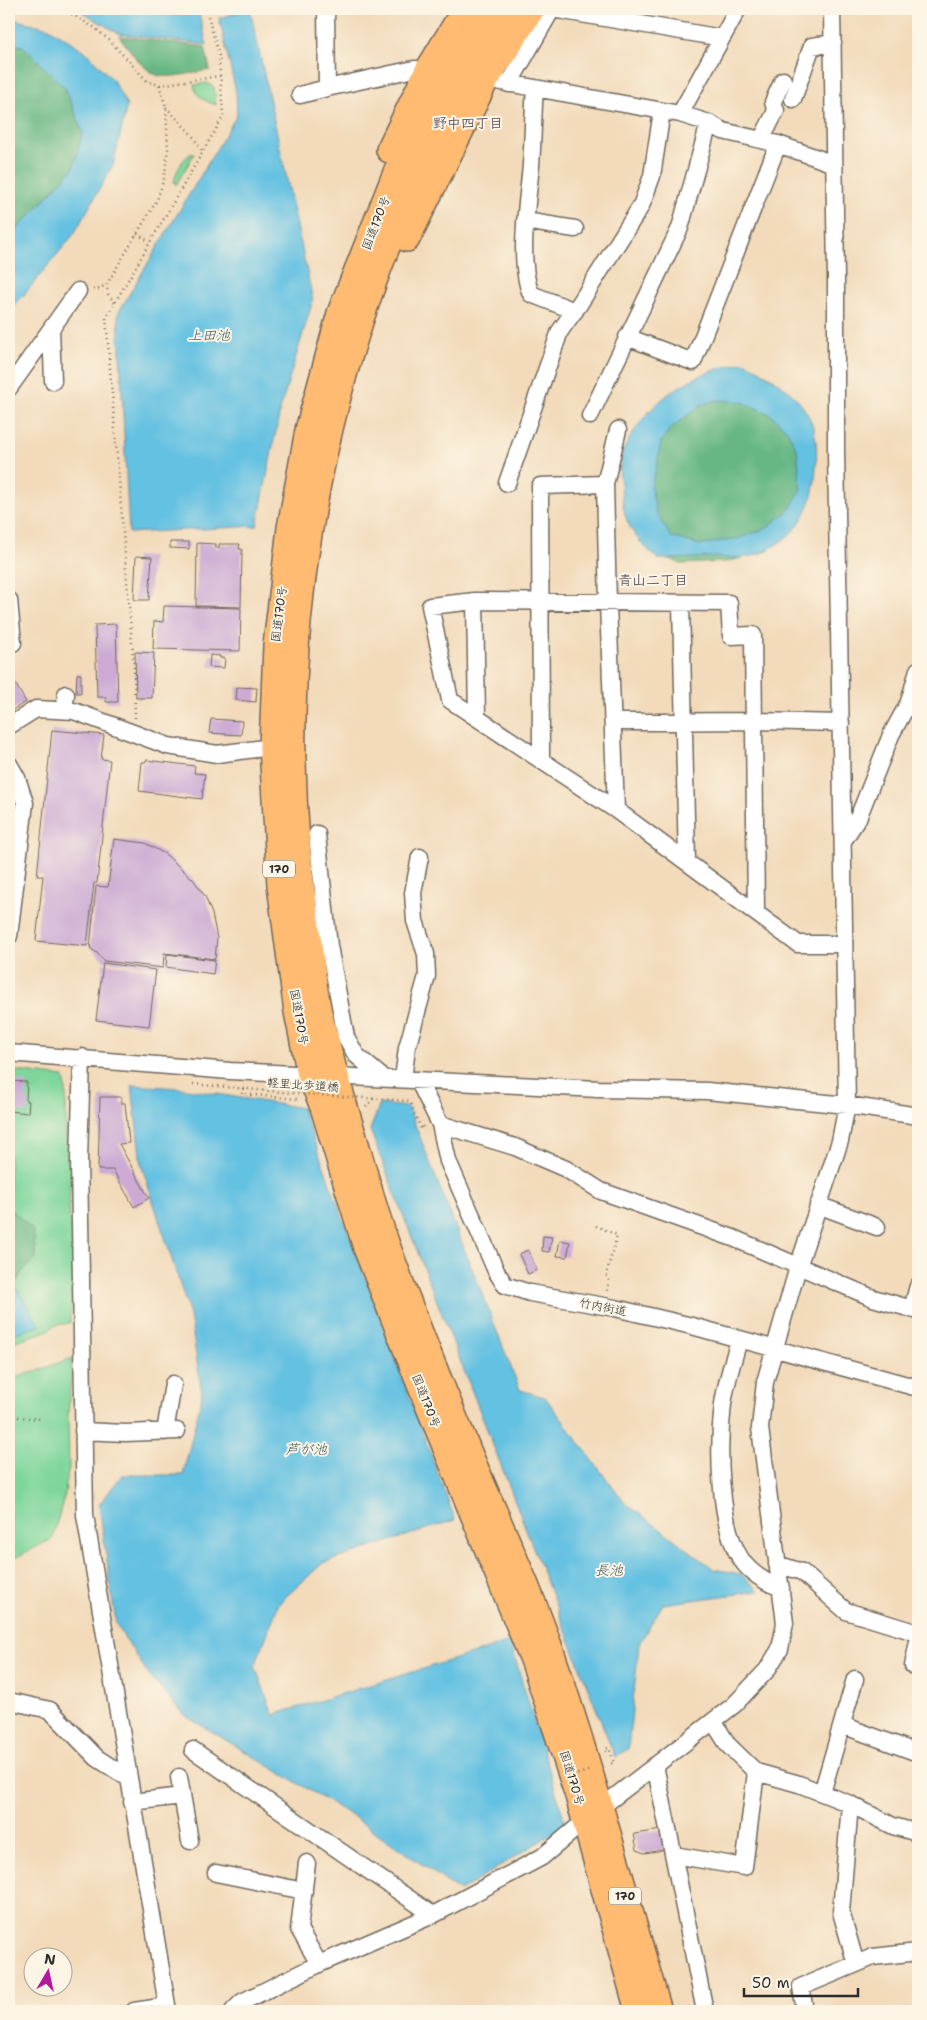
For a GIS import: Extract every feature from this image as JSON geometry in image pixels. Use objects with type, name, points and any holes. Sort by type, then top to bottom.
[{"type":"highway","points":[[465,9],[468,76]]},
{"type":"highway","name":"国道170号","points":[[488,9],[468,76],[385,158],[354,236],[341,279],[340,313],[308,430],[290,528],[276,645],[272,748],[280,885],[297,1012],[310,1075],[323,1107],[366,1248],[428,1405],[534,1662],[562,1716]]},
{"type":"highway","name":"国道170号","points":[[508,9],[468,76],[415,179],[366,302],[328,434],[308,532],[295,656],[292,765],[300,882],[319,1010],[385,1241],[445,1397],[552,1653],[562,1716],[592,1814],[659,2011]]},
{"type":"highway","points":[[468,76],[532,9]]},
{"type":"highway","name":"国道170号","points":[[592,1814],[638,2011]]},
{"type":"street","points":[[326,9],[327,88]]},
{"type":"street","points":[[468,76],[552,9],[722,38]]},
{"type":"street","points":[[680,114],[738,9]]},
{"type":"street","points":[[233,2011],[242,2002],[319,1964],[433,1916],[542,1857],[592,1814],[734,1704],[767,1670],[780,1648],[785,1623],[760,1428],[765,1382],[798,1267],[840,1141],[847,1105],[832,9]]},
{"type":"street","points":[[793,99],[812,46],[832,43]]},
{"type":"street","points":[[300,95],[414,69],[468,76],[680,114],[709,123],[723,131],[778,144],[834,164]]},
{"type":"street","points":[[761,140],[776,111],[773,102],[783,80]]},
{"type":"street","points":[[535,88],[531,164],[525,222],[526,283],[531,294],[574,311]]},
{"type":"street","points":[[507,483],[560,331],[641,206],[652,176],[662,111]]},
{"type":"street","points":[[590,416],[680,228],[709,123]]},
{"type":"street","points":[[627,337],[693,362],[778,144]]},
{"type":"street","points":[[525,222],[575,229]]},
{"type":"street","points":[[9,388],[78,291]]},
{"type":"street","points":[[51,329],[53,382]]},
{"type":"street","points":[[616,810],[605,484],[618,430]]},
{"type":"street","points":[[541,760],[540,486],[605,484]]},
{"type":"street","points":[[9,600],[12,643]]},
{"type":"street","points":[[475,601],[476,718]]},
{"type":"street","points":[[756,913],[753,635],[731,636],[729,603],[475,601],[430,606],[450,700],[616,810],[798,944],[844,944]]},
{"type":"street","points":[[681,603],[687,862]]},
{"type":"street","points":[[843,841],[858,818],[891,735],[914,701],[918,670]]},
{"type":"street","points":[[9,726],[36,709],[65,702],[74,711],[168,746],[217,754],[272,748]]},
{"type":"street","points":[[614,722],[754,721],[841,723]]},
{"type":"street","points":[[9,764],[17,778],[24,803],[9,936]]},
{"type":"street","points":[[317,834],[329,946],[346,1037],[356,1055],[383,1078]]},
{"type":"street","points":[[410,1080],[408,1048],[427,976],[426,954],[415,921],[413,893],[420,857]]},
{"type":"street","points":[[9,1052],[230,1071],[599,1090],[708,1091],[847,1105],[918,1116]]},
{"type":"street","points":[[82,1057],[79,1160],[85,1515],[167,2009],[134,2011]]},
{"type":"street","name":"竹内街道","points":[[410,1080],[440,1124],[448,1161],[496,1271],[505,1286],[530,1293],[607,1307],[692,1326],[918,1388]]},
{"type":"street","points":[[440,1124],[515,1147],[566,1169],[601,1191],[733,1238],[874,1298],[915,1310],[918,1286]]},
{"type":"street","points":[[818,1205],[877,1228]]},
{"type":"street","points":[[739,1340],[727,1384],[722,1416],[720,1459],[725,1510],[735,1548],[741,1560],[756,1574],[781,1588]]},
{"type":"street","points":[[83,1431],[125,1433],[171,1431],[173,1384]]},
{"type":"street","points":[[777,1564],[802,1572],[846,1611],[918,1632]]},
{"type":"street","points":[[913,1666],[918,1641]]},
{"type":"street","points":[[822,1793],[855,1679]]},
{"type":"street","points":[[9,1701],[50,1710],[97,1758],[128,1778]]},
{"type":"street","points":[[713,1721],[728,1745],[756,1772],[799,1784],[850,1804],[893,1826],[918,1833]]},
{"type":"street","points":[[842,1725],[918,1753]]},
{"type":"street","points":[[193,1750],[433,1916]]},
{"type":"street","points":[[655,1765],[705,2011]]},
{"type":"street","points":[[674,1855],[744,1866],[756,1772]]},
{"type":"street","points":[[179,1777],[190,1841]]},
{"type":"street","points":[[132,1802],[182,1796]]},
{"type":"street","points":[[850,1804],[841,1912],[856,1964]]},
{"type":"street","points":[[307,1864],[299,1929],[319,1964]]},
{"type":"street","points":[[216,1873],[304,1891]]},
{"type":"street","points":[[805,2011],[801,1987],[873,1957],[918,1952]]},
{"type":"path","points":[[63,9],[82,19],[109,40],[142,78],[159,85],[220,76]]},
{"type":"path","points":[[135,734],[134,669],[106,318],[223,117],[218,56],[206,9]]},
{"type":"path","points":[[78,291],[99,289],[107,284],[157,200],[164,180],[168,149],[166,107],[159,85]]},
{"type":"path","points":[[166,107],[192,135],[202,152]]},
{"type":"path","points":[[137,234],[150,242]]},
{"type":"path","points":[[107,284],[108,294],[115,303]]},
{"type":"path","name":"軽里北歩道橋","points":[[193,1084],[411,1102],[420,1129],[423,1128]]},
{"type":"path","points":[[242,1088],[242,1094],[297,1099]]},
{"type":"path","points":[[369,1102],[374,1098]]},
{"type":"path","points":[[596,1226],[617,1235],[606,1275],[609,1280],[606,1294],[607,1307]]},
{"type":"path","points":[[9,1414],[40,1419]]},
{"type":"path","points":[[609,1763],[605,1749],[609,1748],[614,1763]]},
{"type":"green space","points":[[119,36],[205,47],[210,70],[173,76],[154,74],[140,62]]},
{"type":"green space","points":[[9,45],[23,46],[65,88],[83,132],[73,169],[9,238]]},
{"type":"green space","points":[[207,83],[214,87],[216,105],[202,98],[195,89],[194,85]]},
{"type":"green space","points":[[190,154],[194,154],[176,185],[174,182],[181,163]]},
{"type":"green space","points":[[723,394],[788,416],[803,449],[803,486],[795,524],[768,551],[726,562],[681,564],[655,552],[647,483],[662,423]]},
{"type":"green space","points":[[9,1070],[64,1077],[66,1091],[66,1134],[71,1172],[69,1210],[74,1259],[70,1323],[56,1325],[45,1332],[9,1343]]},
{"type":"green space","points":[[9,1211],[14,1212],[33,1230],[36,1258],[22,1272],[9,1295]]},
{"type":"green space","points":[[72,1358],[68,1415],[69,1469],[65,1484],[66,1490],[52,1539],[9,1561],[9,1378],[34,1372]]},
{"type":"water","points":[[77,9],[198,9],[207,45],[120,34]]},
{"type":"water","name":"上田池","points":[[250,9],[313,300],[281,406],[257,526],[129,533],[118,313],[237,115],[236,92],[219,18]]},
{"type":"water","points":[[9,18],[49,28],[85,51],[113,80],[127,106],[113,165],[74,234],[9,313],[9,238],[73,169],[83,132],[65,88],[23,46],[9,45]]},
{"type":"water","points":[[745,362],[782,385],[798,400],[810,419],[815,436],[816,467],[815,482],[808,508],[802,519],[785,538],[774,546],[754,555],[742,558],[658,559],[641,542],[626,518],[620,472],[623,452],[631,436],[644,418],[668,395],[696,378]],"holes":[[[718,400],[742,402],[770,414],[787,430],[797,449],[801,490],[789,510],[767,528],[740,538],[700,545],[671,537],[656,513],[651,486],[661,442],[670,429],[702,404]]]},
{"type":"water","name":"芦が池","points":[[132,1085],[180,1088],[302,1108],[455,1520],[323,1563],[279,1603],[255,1666],[273,1715],[510,1642],[566,1825],[460,1891],[354,1817],[184,1715],[150,1677],[116,1624],[99,1505],[122,1475],[183,1475],[202,1395],[190,1315],[141,1164]]},
{"type":"water","name":"長池","points":[[380,1104],[408,1107],[520,1390],[545,1397],[624,1502],[714,1569],[741,1574],[759,1591],[663,1604],[639,1644],[628,1749],[615,1757],[370,1130]]},
{"type":"water","points":[[16,1287],[40,1326],[9,1335],[9,1288]]},
{"type":"building","points":[[170,542],[189,542],[189,549],[170,548]]},
{"type":"building","points":[[197,543],[216,544],[216,548],[219,548],[219,544],[240,544],[239,549],[242,549],[241,607],[196,606]]},
{"type":"building","points":[[136,556],[152,557],[149,600],[134,600]]},
{"type":"building","points":[[164,606],[241,608],[240,651],[153,649],[154,621],[163,622]]},
{"type":"building","points":[[116,624],[118,702],[106,702],[106,697],[97,697],[95,625]]},
{"type":"building","points":[[135,652],[154,653],[152,698],[136,698]]},
{"type":"building","points":[[210,655],[225,658],[224,668],[209,667]]},
{"type":"building","points":[[9,673],[26,702],[9,712]]},
{"type":"building","points":[[77,674],[81,674],[81,693],[76,693]]},
{"type":"building","points":[[237,687],[257,688],[256,702],[236,700]]},
{"type":"building","points":[[211,719],[242,721],[241,735],[209,733]]},
{"type":"building","points":[[52,730],[104,735],[101,759],[110,760],[97,883],[94,883],[87,946],[36,941],[43,876],[37,876]]},
{"type":"building","points":[[146,760],[195,766],[194,773],[205,774],[202,799],[139,791],[142,762],[146,762]]},
{"type":"building","points":[[114,839],[145,843],[165,854],[193,879],[205,896],[212,914],[217,938],[215,959],[164,953],[163,968],[104,961],[90,948],[96,886],[108,887]]},
{"type":"building","points":[[167,954],[215,960],[213,974],[166,967]]},
{"type":"building","points":[[103,963],[156,970],[149,1026],[96,1020]]},
{"type":"building","points":[[9,1081],[27,1082],[26,1101],[29,1101],[28,1113],[9,1111]]},
{"type":"building","points":[[100,1097],[121,1097],[121,1103],[125,1103],[129,1143],[119,1144],[149,1198],[134,1207],[113,1170],[98,1170]]},
{"type":"building","points":[[543,1236],[552,1237],[549,1252],[542,1251]]},
{"type":"building","points":[[560,1240],[570,1242],[567,1257],[557,1256]]},
{"type":"building","points":[[528,1250],[537,1270],[528,1274],[519,1254]]},
{"type":"building","points":[[662,1830],[664,1850],[644,1853],[637,1850],[634,1834]]},
{"type":"district","name":"野中四丁目","points":[[468,123]]},
{"type":"district","name":"青山二丁目","points":[[653,580]]}]
